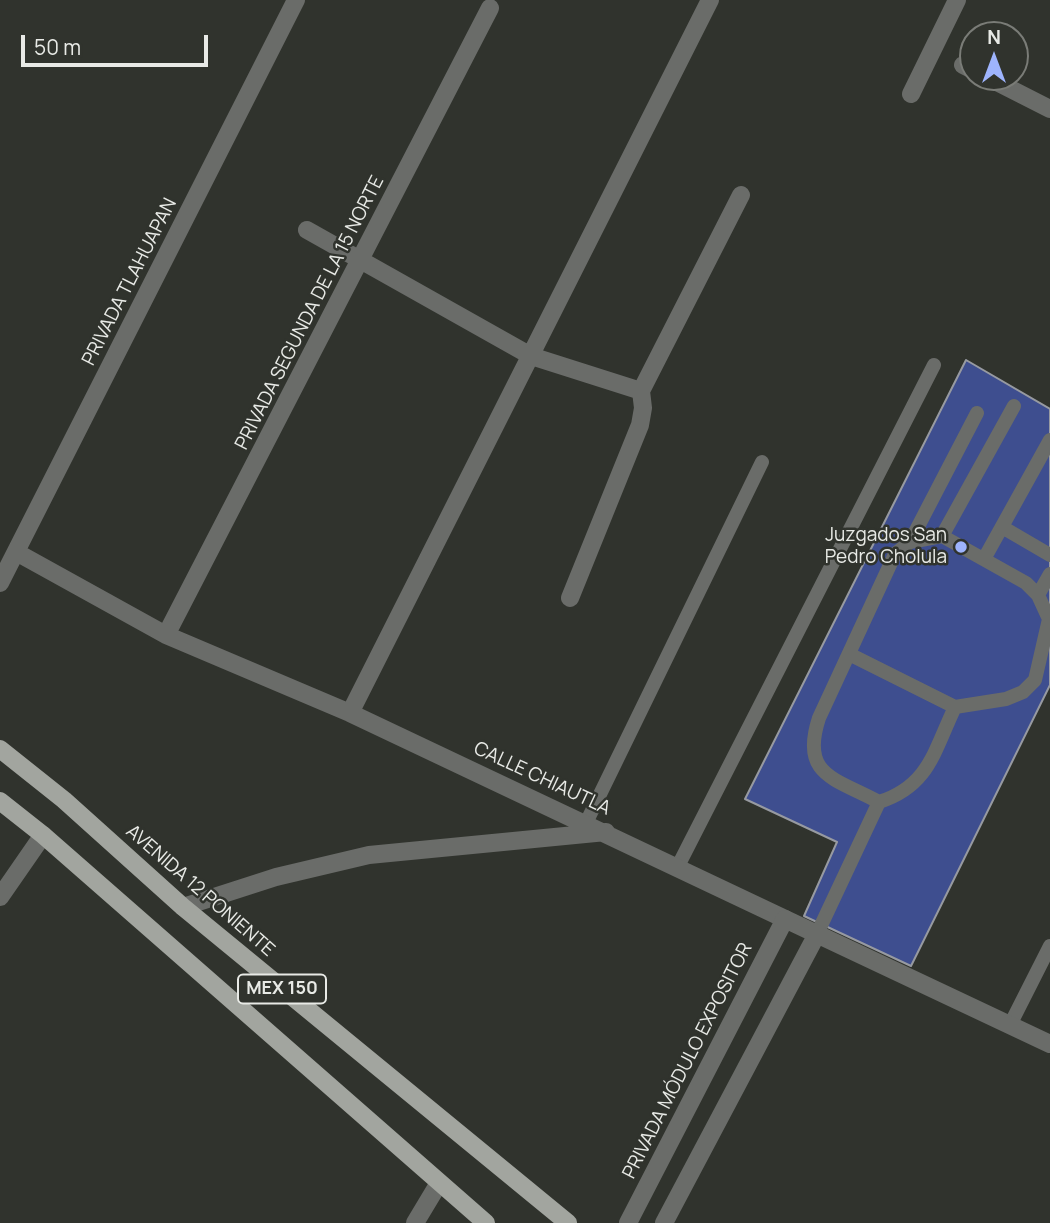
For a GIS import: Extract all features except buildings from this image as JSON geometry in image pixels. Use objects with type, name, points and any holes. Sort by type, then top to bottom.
[{"type":"main road","name":"AVENIDA 12 PONIENTE","points":[[0,749],[64,800],[183,906],[568,1223]]},
{"type":"main road","name":"MEX 150","points":[[0,801],[43,835],[486,1223]]},
{"type":"main road","points":[[463,1205],[470,1223]]},
{"type":"street","name":"PRIVADA TLAHUAPAN","points":[[0,583],[296,0]]},
{"type":"street","points":[[350,713],[710,0]]},
{"type":"street","points":[[911,94],[957,0]]},
{"type":"street","name":"PRIVADA SEGUNDA DE LA 15 NORTE","points":[[166,635],[490,8]]},
{"type":"street","points":[[1015,91],[1050,109]]},
{"type":"street","points":[[570,598],[640,425],[643,408],[641,390],[741,195]]},
{"type":"street","points":[[307,230],[531,356],[641,390]]},
{"type":"street","name":"CALLE CHIAUTLA","points":[[16,552],[166,635],[350,713],[1050,1044]]},
{"type":"street","points":[[183,906],[276,877],[369,855],[606,832]]},
{"type":"street","points":[[0,897],[43,835]]},
{"type":"street","name":"PRIVADA MÓDULO EXPOSITOR","points":[[628,1223],[785,919]]},
{"type":"street","points":[[664,1223],[817,934]]},
{"type":"street","points":[[415,1223],[439,1183]]},
{"type":"lane","points":[[677,868],[934,365]]},
{"type":"lane","points":[[942,536],[1014,406]]},
{"type":"lane","points":[[879,803],[818,769],[813,755],[813,736],[895,554],[909,542],[977,413]]},
{"type":"lane","points":[[984,559],[1050,440]]},
{"type":"lane","points":[[586,823],[762,462]]},
{"type":"lane","points":[[1002,527],[1050,555]]},
{"type":"lane","points":[[849,654],[955,707],[1006,699],[1023,692],[1035,680],[1049,619],[1038,595],[1026,583],[942,536],[909,542]]},
{"type":"lane","points":[[1038,595],[1050,574]]},
{"type":"lane","points":[[817,934],[879,803],[900,795],[921,778],[955,707]]},
{"type":"lane","points":[[1010,1025],[1050,946]]},
{"type":"place","name":"Juzgados San Pedro Cholula","points":[[961,547]]}]
